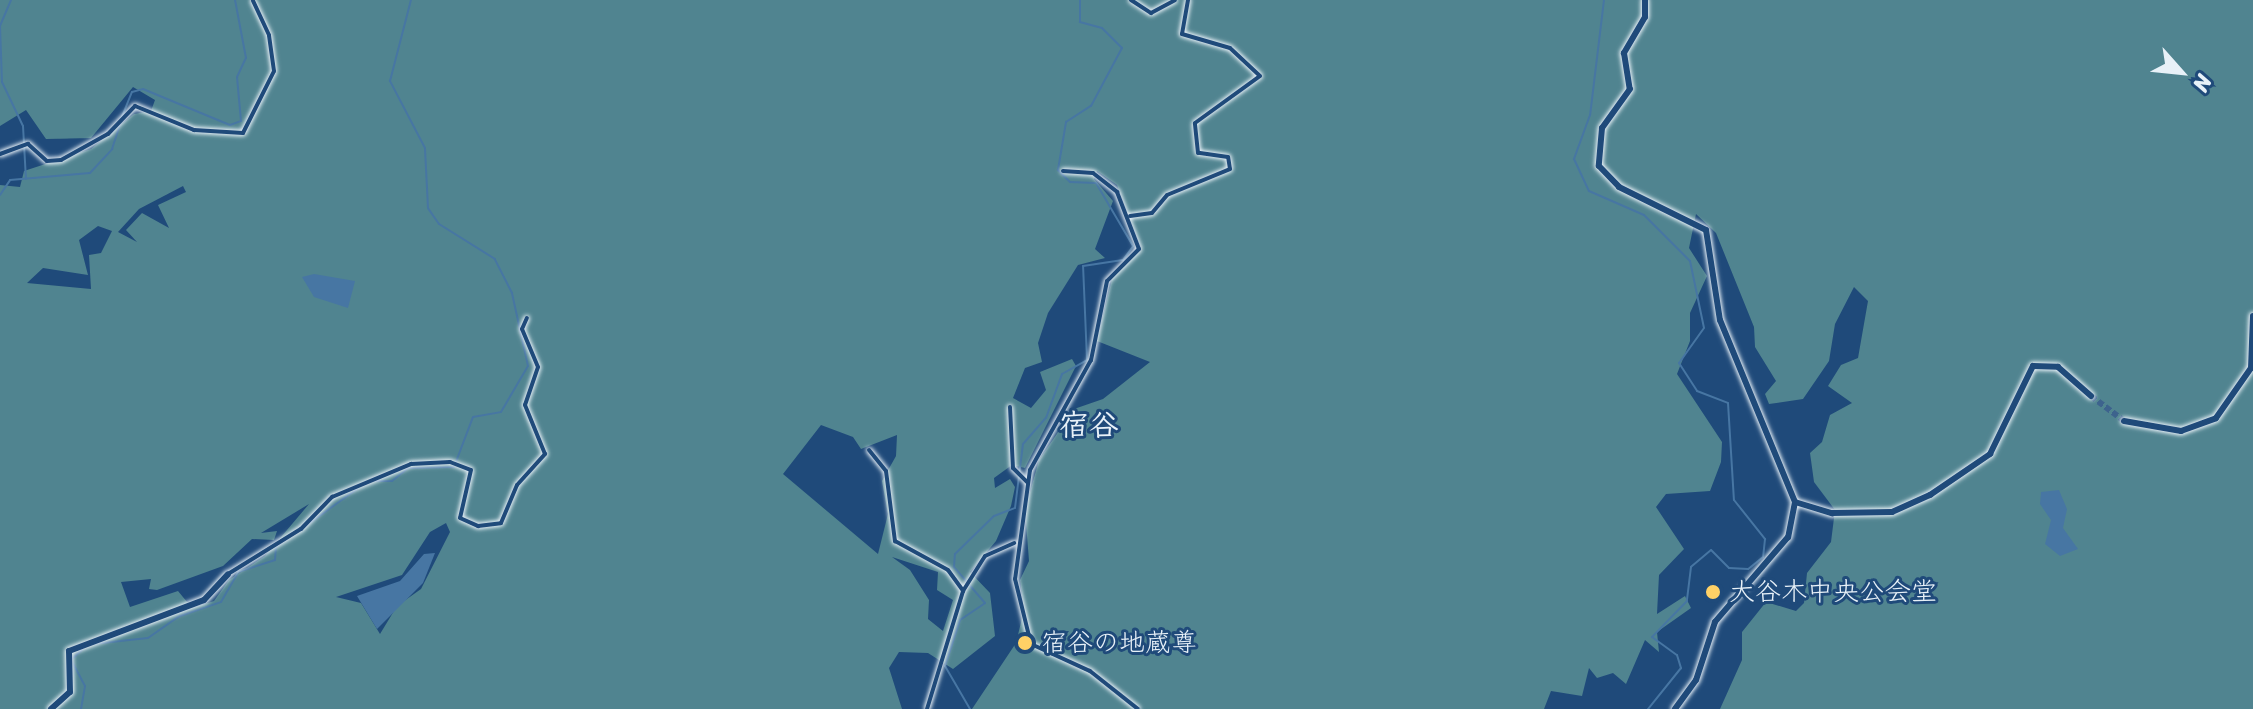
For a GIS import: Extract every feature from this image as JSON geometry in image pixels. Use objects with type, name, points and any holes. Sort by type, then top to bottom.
[{"type":"street","points":[[0,154],[24,144],[55,161],[118,122],[135,106],[203,132],[243,133],[274,71],[268,31],[253,0]]},
{"type":"street","points":[[1131,0],[1151,13],[1175,0]]},
{"type":"street","points":[[1130,216],[1152,213],[1167,195],[1230,169],[1228,157],[1198,153],[1195,123],[1260,76],[1230,48],[1182,34],[1188,0]]},
{"type":"street","points":[[1645,0],[1645,17],[1624,53],[1630,89],[1602,128],[1599,166],[1619,187],[1706,230],[1720,320],[1795,502],[1788,537],[1715,622],[1696,680],[1675,709]]},
{"type":"street","points":[[1063,171],[1100,176],[1130,216],[1139,249],[1107,281],[1091,360],[1027,482],[1015,542],[1025,637],[1090,671],[1138,709]]},
{"type":"street","points":[[2124,421],[2181,431],[2216,418],[2248,377],[2253,316]]},
{"type":"street","points":[[51,709],[70,692],[69,651],[204,600],[228,574],[301,529],[332,497],[411,464],[450,462],[471,470],[460,518],[478,526],[501,523],[517,485],[545,454],[527,421],[525,397],[538,367],[522,329],[527,318]]},
{"type":"street","points":[[1795,502],[1832,513],[1892,512],[1930,495],[1990,454],[2033,366],[2058,367],[2091,396]]},
{"type":"street","points":[[1010,407],[1013,468],[1027,482]]},
{"type":"street","points":[[869,450],[886,471],[895,541],[948,570],[963,591]]},
{"type":"street","points":[[927,709],[963,591],[989,552],[1015,542]]},
{"type":"green space","points":[[0,0],[2253,0],[2253,709],[1720,709],[1742,660],[1742,632],[1766,602],[1796,611],[1804,603],[1807,573],[1831,542],[1835,510],[1814,482],[1810,453],[1822,442],[1830,415],[1852,403],[1828,386],[1841,365],[1858,358],[1868,301],[1854,287],[1835,324],[1829,361],[1803,399],[1769,404],[1765,394],[1776,381],[1755,347],[1754,327],[1716,233],[1696,214],[1689,248],[1707,276],[1690,313],[1690,341],[1677,374],[1722,442],[1721,462],[1710,491],[1666,494],[1656,507],[1684,549],[1659,575],[1657,614],[1685,596],[1691,608],[1657,632],[1659,652],[1645,640],[1626,684],[1613,673],[1597,678],[1589,668],[1582,696],[1551,691],[1544,709],[972,709],[1016,643],[1024,610],[1020,580],[1029,561],[1025,510],[1039,460],[1074,409],[1103,399],[1150,362],[1097,341],[1112,279],[1141,247],[1117,185],[1097,171],[1094,179],[1113,201],[1095,249],[1105,258],[1078,265],[1048,313],[1038,343],[1042,362],[1025,368],[1013,398],[1031,408],[1046,390],[1040,372],[1072,359],[1076,366],[1025,468],[1012,465],[994,478],[995,488],[1010,479],[1015,487],[1011,506],[996,541],[970,572],[990,593],[995,636],[953,669],[928,653],[899,652],[889,668],[902,709],[0,709],[0,185],[20,187],[24,171],[91,149],[134,114],[151,111],[155,100],[133,87],[91,138],[46,139],[26,110],[0,126]],"holes":[[[183,186],[186,192],[158,205],[169,228],[142,213],[126,230],[137,242],[118,232],[139,209]],[[98,226],[112,231],[101,253],[89,255],[91,289],[27,283],[43,268],[88,275],[79,240]],[[821,425],[853,437],[861,449],[897,435],[896,456],[882,481],[888,514],[878,554],[783,474]],[[309,504],[265,556],[229,580],[214,601],[192,608],[178,591],[130,607],[121,582],[151,579],[149,589],[157,590],[223,566],[252,539],[274,540],[277,531],[261,533]],[[446,523],[450,532],[421,589],[397,606],[380,634],[361,603],[336,597],[402,575],[430,532]],[[892,557],[938,572],[937,590],[953,600],[943,631],[928,619],[929,600],[910,570]]]},
{"type":"water","points":[[314,274],[355,281],[348,308],[314,297],[302,277]]},
{"type":"water","points":[[2059,490],[2067,509],[2063,528],[2078,549],[2060,556],[2045,544],[2051,520],[2040,504],[2041,492]]},
{"type":"water","points":[[435,553],[423,583],[377,629],[357,596],[400,581],[424,554]]},
{"type":"waterway","points":[[11,0],[0,26],[2,82],[23,126],[26,179]]},
{"type":"waterway","points":[[121,119],[132,92],[143,89],[230,125],[241,121],[237,77],[246,58],[235,0]]},
{"type":"waterway","points":[[374,481],[392,481],[408,468],[454,467],[473,417],[501,412],[528,366],[512,293],[495,259],[439,224],[428,208],[425,148],[390,81],[411,0]]},
{"type":"waterway","points":[[970,709],[945,666],[960,620],[985,603],[954,567],[955,554],[994,516],[1015,508],[1023,444],[1046,418],[1062,374],[1087,360],[1083,266],[1123,260],[1133,246],[1096,183],[1070,182],[1058,170],[1066,122],[1091,106],[1122,48],[1102,28],[1080,22],[1080,0]]},
{"type":"waterway","points":[[1604,0],[1590,115],[1574,159],[1589,191],[1644,215],[1690,261],[1704,328],[1679,363],[1697,391],[1728,403],[1734,500],[1765,539],[1763,557],[1748,569],[1729,568],[1711,550],[1691,567],[1687,601],[1652,637],[1677,655],[1681,668],[1648,709]]},
{"type":"waterway","points":[[0,195],[10,180],[90,173],[112,149],[120,125]]},
{"type":"waterway","points":[[93,644],[148,638],[180,616],[221,602],[238,572],[275,560],[276,547],[357,489]]},
{"type":"waterway","points":[[81,709],[85,686],[71,660],[84,648]]},
{"type":"tunnel","points":[[2091,396],[2124,421]]},
{"type":"place","name":"大谷木中央公会堂","points":[[1713,592]]},
{"type":"place","name":"宿谷の地蔵尊","points":[[1025,643]]},
{"type":"district","name":"宿谷","points":[[1089,425]]}]
